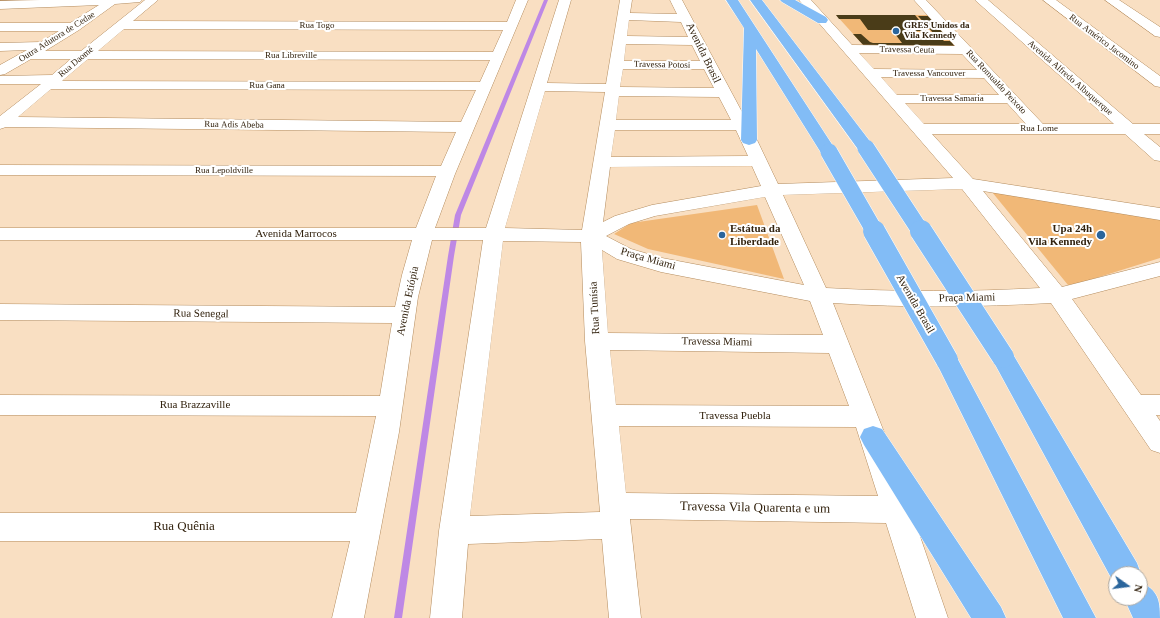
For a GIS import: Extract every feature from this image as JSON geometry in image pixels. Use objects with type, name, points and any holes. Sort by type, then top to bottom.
[{"type":"highway","name":"Avenida Brasil","points":[[732,0],[829,152],[947,360],[1080,618]]},
{"type":"highway","points":[[756,0],[866,148],[1003,357],[1121,566]]},
{"type":"highway","points":[[786,0],[822,20]]},
{"type":"highway","points":[[749,140],[750,27]]},
{"type":"highway","points":[[869,427],[990,618]]},
{"type":"highway","points":[[1144,606],[1151,618]]},
{"type":"street","name":"Outra Adutora de Cedae","points":[[0,71],[30,56],[114,0]]},
{"type":"street","points":[[0,4],[136,0]]},
{"type":"street","name":"Rua Daomé","points":[[1,118],[19,108],[53,82],[152,0]]},
{"type":"street","name":"Avenida Etiópia","points":[[348,618],[390,406],[403,315],[431,234],[447,171],[522,0]]},
{"type":"street","points":[[446,618],[454,531],[488,234],[538,87],[565,0]]},
{"type":"street","name":"Avenida Brasil","points":[[676,0],[723,93],[749,140],[819,295],[869,427],[932,618]]},
{"type":"street","points":[[805,0],[967,183],[1057,295],[1160,442]]},
{"type":"street","name":"Rua Romualdo Peixoto","points":[[920,0],[1040,129]]},
{"type":"street","name":"Avenida Alfredo Albuquerque","points":[[981,0],[1160,156]]},
{"type":"street","name":"Rua Américo Jacomino","points":[[1049,0],[1160,83]]},
{"type":"street","points":[[1111,0],[1160,33]]},
{"type":"street","points":[[624,8],[686,18]]},
{"type":"street","name":"Rua Tunísia","points":[[624,8],[591,236],[597,341],[625,618]]},
{"type":"street","name":"Rua Togo","points":[[122,25],[511,26]]},
{"type":"street","points":[[0,27],[75,27]]},
{"type":"street","points":[[620,40],[698,41]]},
{"type":"street","points":[[0,47],[44,46]]},
{"type":"street","name":"Travessa Ceuta","points":[[848,49],[967,50]]},
{"type":"street","name":"Rua Libreville","points":[[30,56],[498,56]]},
{"type":"street","name":"Travessa Potosi","points":[[616,65],[709,65]]},
{"type":"street","name":"Travessa Vancouver","points":[[870,73],[988,74]]},
{"type":"street","name":"Rua Gana","points":[[0,80],[53,82],[485,86]]},
{"type":"street","points":[[538,87],[723,93]]},
{"type":"street","name":"Travessa Samaria","points":[[893,99],[1011,99]]},
{"type":"street","name":"Rua Adis Abeba","points":[[1,118],[467,127]]},
{"type":"street","points":[[607,125],[741,125]]},
{"type":"street","name":"Rua Lome","points":[[919,129],[1160,129]]},
{"type":"street","points":[[602,162],[758,161]]},
{"type":"street","name":"Rua Lepoldville","points":[[0,170],[447,171]]},
{"type":"street","points":[[591,236],[622,220],[652,211],[772,190],[967,183],[1160,214]]},
{"type":"street","name":"Avenida Marrocos","points":[[0,234],[488,234],[591,236]]},
{"type":"street","name":"Praça Miami","points":[[591,236],[624,254],[661,264],[819,295],[895,299],[987,299],[1057,295],[1090,288],[1160,269]]},
{"type":"street","name":"Rua Senegal","points":[[0,312],[403,315]]},
{"type":"street","name":"Travessa Miami","points":[[597,341],[837,344]]},
{"type":"street","name":"Rua Brazzaville","points":[[0,405],[390,406]]},
{"type":"street","points":[[1134,405],[1160,405]]},
{"type":"street","name":"Travessa Puebla","points":[[604,415],[869,427]]},
{"type":"street","name":"Travessa Vila Quarenta e um","points":[[454,531],[615,515],[896,510]]},
{"type":"street","name":"Rua Quênia","points":[[0,527],[367,527]]},
{"type":"shaded area","name":"GRES Unidos da Vila Kennedy","points":[[836,15],[927,15],[956,47],[865,47]]},
{"type":"shaded area","points":[[992,192],[1160,220],[1160,258],[1080,283],[1068,285]]},
{"type":"shaded area","points":[[757,205],[784,279],[648,249],[614,234],[631,223]]},
{"type":"building","name":"GRES Unidos da Vila Kennedy","points":[[836,15],[915,15],[928,31],[913,31],[920,39],[942,39],[944,41],[951,41],[956,47],[865,47],[853,34],[861,34],[873,43],[902,43],[892,30],[868,30],[860,19],[839,19]]},
{"type":"building","points":[[918,16],[928,16],[946,35],[935,35]]},
{"type":"waterway","points":[[398,618],[458,215],[546,0]]},
{"type":"place","name":"GRES Unidos da Vila Kennedy","points":[[896,31]]},
{"type":"place","name":"Estátua da Liberdade","points":[[722,235]]},
{"type":"place","name":"Upa 24h Vila Kennedy","points":[[1101,235]]}]
